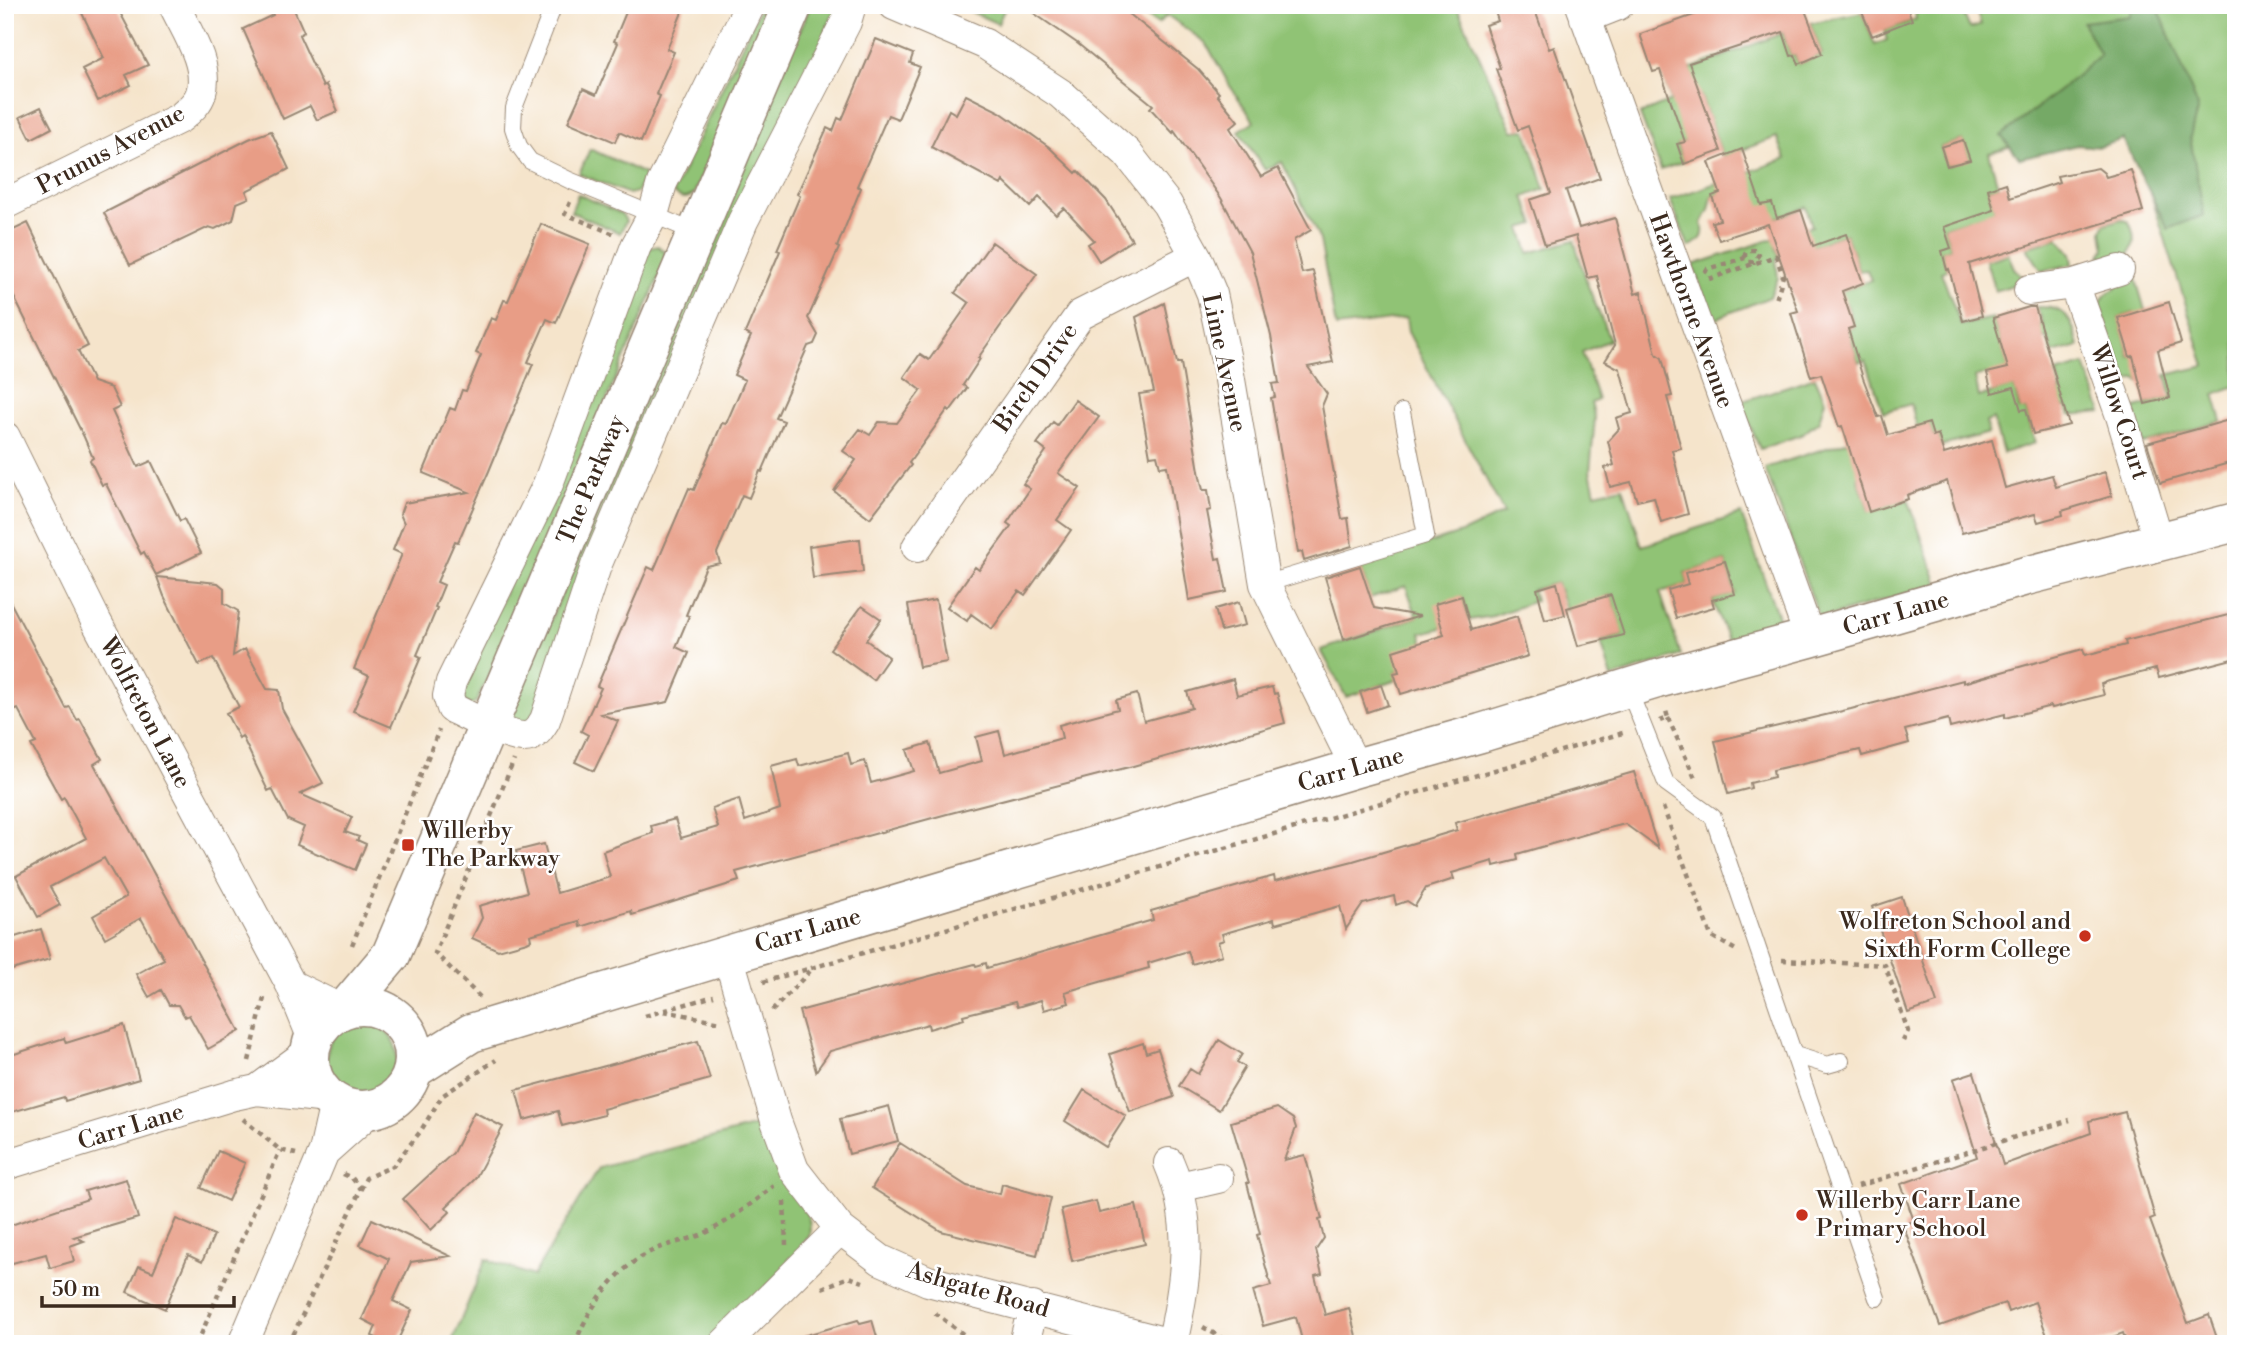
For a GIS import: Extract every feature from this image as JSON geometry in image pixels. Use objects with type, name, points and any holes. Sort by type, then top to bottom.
[{"type":"street","name":"Prunus Avenue","points":[[5,204],[180,118],[193,107],[201,93],[203,79],[200,62],[174,5]]},
{"type":"street","points":[[750,5],[662,183],[653,215],[636,246],[548,484],[451,682],[448,696],[452,708],[488,725],[525,737],[537,733],[545,720],[596,566],[743,221],[846,22],[851,5]]},
{"type":"street","name":"The Parkway","points":[[344,1009],[391,955],[793,5]]},
{"type":"street","name":"Lime Avenue","points":[[894,5],[985,44],[1061,94],[1128,153],[1167,204],[1196,256],[1212,295],[1229,374],[1265,584],[1356,768]]},
{"type":"street","name":"Hawthorne Avenue","points":[[1618,5],[1583,12],[1810,638]]},
{"type":"street","name":"Birch Drive","points":[[917,547],[1080,315],[1196,256]]},
{"type":"street","points":[[2029,290],[2074,284],[2119,270]]},
{"type":"street","name":"Willow Court","points":[[2074,284],[2121,416],[2159,542]]},
{"type":"street","name":"Wolfreton Lane","points":[[5,437],[96,621],[291,985],[311,1045]]},
{"type":"street","name":"Carr Lane","points":[[257,1090],[311,1045],[321,1025],[344,1009],[363,1006],[379,1008],[399,1021],[477,1016],[728,955],[1642,684],[2026,576],[2236,522]]},
{"type":"street","name":"The Parkway","points":[[391,955],[399,1021]]},
{"type":"street","name":"Ashgate Road","points":[[728,955],[776,1121],[794,1170],[840,1229],[881,1260],[928,1281],[1172,1344]]},
{"type":"street","points":[[291,985],[344,1009]]},
{"type":"street","name":"Carr Lane","points":[[5,1165],[257,1090],[344,1104],[386,1105],[399,1096],[414,1069],[477,1016]]},
{"type":"street","points":[[399,1021],[411,1038],[415,1054],[414,1069]]},
{"type":"street","points":[[243,1344],[344,1104],[317,1086],[311,1071],[311,1045]]},
{"type":"street","points":[[1172,1344],[1186,1277],[1184,1228],[1174,1175],[1218,1178]]},
{"type":"street","points":[[724,1344],[840,1229]]},
{"type":"street","points":[[1024,1344],[1033,1307]]},
{"type":"lane","points":[[554,5],[514,108],[513,128],[519,146],[530,161],[696,233]]},
{"type":"lane","points":[[1265,584],[1426,535],[1402,412]]},
{"type":"lane","points":[[1642,684],[1643,726],[1666,783],[1713,817],[1877,1298]]},
{"type":"lane","points":[[1795,1055],[1827,1065],[1841,1061]]},
{"type":"path","points":[[578,184],[565,214],[624,238],[636,246]]},
{"type":"path","points":[[1745,258],[1745,253],[1749,250],[1756,250],[1759,254],[1755,263]]},
{"type":"path","points":[[1745,258],[1707,269],[1704,276],[1706,280],[1776,256],[1785,276],[1776,300]]},
{"type":"path","points":[[1745,258],[1755,263]]},
{"type":"path","points":[[1642,684],[1668,718],[1700,788],[1692,802]]},
{"type":"path","points":[[352,945],[444,718],[452,708]]},
{"type":"path","points":[[759,983],[1578,747],[1668,718]]},
{"type":"path","points":[[477,1016],[435,953],[525,737]]},
{"type":"path","points":[[1660,801],[1711,936],[1740,953],[1762,959],[1885,965],[1908,1031],[1903,1041]]},
{"type":"path","points":[[761,1013],[772,1011],[813,968]]},
{"type":"path","points":[[638,1018],[718,995]]},
{"type":"path","points":[[664,1011],[720,1023],[732,1020]]},
{"type":"path","points":[[772,1011],[776,1023]]},
{"type":"path","points":[[289,1344],[366,1178],[393,1167],[420,1132],[442,1096],[502,1057]]},
{"type":"path","points":[[241,1118],[280,1150],[321,1159],[352,1178],[361,1189]]},
{"type":"path","points":[[1841,1191],[2070,1120]]},
{"type":"path","points":[[197,1344],[280,1150]]},
{"type":"path","points":[[575,1344],[601,1297],[623,1268],[652,1251],[703,1234],[733,1217],[794,1170]]},
{"type":"path","points":[[784,1200],[786,1250]]},
{"type":"path","points":[[1196,1323],[1232,1344]]},
{"type":"green space","points":[[761,5],[774,5],[694,194],[686,198],[679,197],[673,193]]},
{"type":"green space","points":[[815,5],[829,5],[835,11],[529,727],[513,721],[512,711],[809,9]]},
{"type":"green space","points":[[956,5],[1006,5],[998,24]]},
{"type":"green space","points":[[1131,5],[1456,5],[1513,131],[1526,130],[1545,189],[1524,197],[1535,224],[1521,228],[1529,253],[1574,240],[1588,286],[1610,340],[1582,352],[1598,400],[1591,403],[1595,418],[1590,471],[1595,493],[1623,487],[1642,546],[1741,514],[1782,628],[1730,645],[1712,600],[1735,593],[1725,561],[1685,573],[1688,584],[1660,592],[1681,655],[1612,678],[1601,642],[1623,635],[1611,595],[1567,611],[1557,583],[1532,590],[1535,601],[1493,616],[1469,620],[1462,597],[1442,628],[1421,633],[1424,644],[1404,670],[1395,673],[1397,680],[1346,697],[1321,650],[1417,617],[1406,586],[1370,598],[1360,565],[1464,532],[1504,513],[1408,332],[1406,318],[1336,327],[1320,240],[1282,162],[1265,170],[1239,131],[1254,121],[1206,43],[1167,15],[1158,24]]},
{"type":"green space","points":[[1939,5],[1960,5],[1970,29],[1981,25],[1974,5],[2236,5],[2236,386],[2214,394],[2222,421],[2143,444],[2133,409],[2172,397],[2166,375],[2205,366],[2134,134],[2012,146],[1989,153],[1998,186],[1988,189],[1995,211],[1944,227],[1951,248],[1942,251],[1947,270],[1941,272],[1961,325],[1993,318],[2009,369],[1975,377],[1979,397],[2014,386],[2020,410],[2026,409],[2035,443],[2003,453],[1993,419],[1986,422],[1988,433],[1942,446],[1938,435],[1933,436],[1929,424],[1917,427],[1911,404],[1883,412],[1866,360],[1858,362],[1848,329],[1854,327],[1847,305],[1837,293],[1871,280],[1867,270],[1859,271],[1846,234],[1798,251],[1776,247],[1779,258],[1776,260],[1778,278],[1770,297],[1712,320],[1693,265],[1812,226],[1806,207],[1765,222],[1749,209],[1742,186],[1712,196],[1702,223],[1703,235],[1689,247],[1670,199],[1786,159],[1777,137],[1723,157],[1701,96],[1685,142],[1677,145],[1684,162],[1661,170],[1640,114],[1671,101],[1664,79],[1783,33],[1791,56],[1795,55],[1799,64],[1822,54],[1810,23],[1862,12],[1875,45],[1887,40],[1884,31],[1916,19],[1915,13]],"holes":[[[1963,140],[1969,159],[1947,166],[1941,147]]]},
{"type":"green space","points":[[2132,5],[2157,5],[2198,107],[2190,137],[2204,215],[2168,229],[2123,139],[2100,147],[2077,145],[2020,159],[2001,136],[2100,55],[2083,22],[2130,16]]},
{"type":"green space","points":[[590,149],[645,174],[637,192],[629,194],[579,174]]},
{"type":"green space","points":[[578,194],[622,214],[626,221],[620,233],[571,212]]},
{"type":"green space","points":[[2122,219],[2129,222],[2134,239],[2124,264],[2100,256],[2105,249],[2102,232],[2105,224]]},
{"type":"green space","points":[[2058,238],[2071,253],[2073,264],[2042,271],[2027,248]]},
{"type":"green space","points":[[658,246],[665,252],[665,263],[491,671],[476,702],[470,706],[460,698],[649,248]]},
{"type":"green space","points":[[2008,254],[2014,268],[2025,281],[1995,291],[1986,261]]},
{"type":"green space","points":[[2135,276],[2147,317],[2136,320],[2134,313],[2119,318],[2130,357],[2157,350],[2139,381],[2136,378],[2124,382],[2100,305],[2118,282]]},
{"type":"green space","points":[[2037,307],[2055,309],[2066,316],[2079,346],[2053,353],[2047,337],[2042,338],[2037,326],[2043,324]]},
{"type":"green space","points":[[2085,365],[2102,412],[2070,415],[2067,407],[2060,407],[2057,396],[2061,389],[2056,373]]},
{"type":"green space","points":[[1815,377],[1825,400],[1819,421],[1803,434],[1760,449],[1740,402]]},
{"type":"green space","points":[[1867,435],[1858,479],[1869,511],[1908,499],[1938,584],[1820,619],[1765,468]]},
{"type":"green space","points":[[362,1022],[387,1032],[397,1057],[387,1082],[362,1092],[337,1082],[327,1057],[337,1032]]},
{"type":"green space","points":[[763,1124],[781,1171],[806,1211],[810,1230],[808,1242],[802,1256],[708,1344],[451,1344],[486,1259],[533,1276],[599,1168]]},
{"type":"building","points":[[78,5],[116,5],[148,65],[126,75],[131,85],[98,101],[82,69],[104,58]]},
{"type":"building","points":[[268,5],[292,5],[304,32],[299,35],[323,87],[326,85],[338,111],[317,120],[310,106],[283,119],[243,29],[273,15]]},
{"type":"building","points":[[629,5],[685,5],[667,49],[674,52],[656,94],[660,96],[641,142],[619,132],[615,142],[568,122],[583,89],[596,95],[618,43],[614,41]]},
{"type":"building","points":[[1022,5],[1118,5],[1198,69],[1219,93],[1217,95],[1238,121],[1230,128],[1261,177],[1278,168],[1311,230],[1294,240],[1302,273],[1313,271],[1333,362],[1308,367],[1327,394],[1322,406],[1342,519],[1348,518],[1352,546],[1304,561],[1302,552],[1298,553],[1271,398],[1275,397],[1272,384],[1279,383],[1271,336],[1250,252],[1221,198],[1174,131],[1173,133],[1150,108],[1153,105],[1077,43]]},
{"type":"building","points":[[1493,5],[1533,5],[1549,49],[1554,47],[1600,178],[1566,190],[1579,228],[1615,218],[1635,294],[1641,292],[1656,354],[1662,358],[1672,396],[1667,397],[1681,448],[1672,450],[1688,514],[1661,522],[1654,497],[1637,501],[1631,482],[1610,487],[1605,468],[1614,465],[1608,441],[1619,429],[1616,418],[1632,413],[1620,369],[1605,361],[1615,345],[1597,276],[1588,278],[1576,236],[1545,245],[1530,200],[1551,193],[1528,126],[1518,130],[1496,69],[1500,68],[1485,25],[1498,21]]},
{"type":"building","points":[[1722,5],[1803,5],[1822,54],[1799,64],[1795,55],[1791,56],[1783,32],[1689,63],[1721,151],[1684,164],[1677,144],[1685,142],[1660,70],[1653,72],[1640,34]]},
{"type":"building","points":[[1859,5],[1906,5],[1912,20],[1872,36]]},
{"type":"building","points":[[876,39],[913,54],[910,63],[920,67],[898,119],[888,115],[857,186],[861,188],[837,247],[839,248],[808,318],[818,335],[814,344],[808,346],[776,418],[784,421],[762,472],[760,471],[749,498],[742,495],[717,553],[720,563],[706,566],[676,647],[689,653],[668,702],[601,714],[618,721],[594,771],[575,762],[588,735],[581,731],[601,688],[597,686],[648,567],[654,570],[689,488],[694,490],[722,423],[726,424],[745,380],[734,375],[751,336],[745,333],[780,251],[777,250],[800,196],[797,194],[827,128],[833,131],[838,118],[842,120]]},
{"type":"building","points":[[966,95],[1000,112],[1049,147],[1076,173],[1078,171],[1106,200],[1132,240],[1099,261],[1088,244],[1094,240],[1064,208],[1056,215],[1039,197],[1030,207],[1003,181],[1001,185],[931,147],[949,110],[956,114]]},
{"type":"building","points":[[41,107],[52,128],[31,139],[20,117]]},
{"type":"building","points":[[271,131],[289,169],[246,191],[249,198],[237,203],[233,220],[215,229],[209,227],[130,265],[104,213],[249,139]]},
{"type":"building","points":[[1963,140],[1970,160],[1947,166],[1941,147]]},
{"type":"building","points":[[1742,149],[1761,205],[1772,203],[1777,218],[1801,210],[1813,246],[1846,234],[1863,283],[1842,291],[1854,327],[1848,329],[1863,378],[1878,417],[1882,416],[1888,435],[1929,423],[1933,436],[1938,434],[1944,454],[1992,440],[2005,488],[2052,475],[2056,487],[2105,472],[2112,496],[2062,511],[2063,515],[2038,522],[2035,514],[1962,533],[1947,481],[1907,495],[1908,499],[1869,512],[1842,426],[1839,427],[1821,374],[1811,377],[1791,313],[1798,311],[1768,224],[1719,240],[1712,222],[1720,220],[1712,196],[1720,193],[1709,162]]},
{"type":"building","points":[[2098,168],[2106,177],[2131,170],[2143,211],[1969,264],[1982,316],[1963,321],[1942,251],[1951,248],[1944,227],[1994,210],[1988,189],[2006,183],[2010,198],[2059,182],[2057,176]]},
{"type":"building","points":[[28,223],[88,346],[78,351],[93,382],[111,388],[120,407],[112,411],[138,467],[151,461],[180,521],[184,519],[201,553],[156,575],[144,552],[141,554],[106,484],[102,485],[90,460],[93,458],[84,437],[5,279],[5,234]]},
{"type":"building","points":[[541,224],[590,244],[556,323],[547,319],[528,362],[533,364],[489,471],[437,582],[444,585],[435,607],[437,608],[417,655],[421,657],[391,727],[353,711],[369,676],[354,669],[402,554],[393,550],[404,523],[400,514],[404,503],[469,492],[423,473],[450,408],[455,410],[462,390],[466,391],[481,355],[476,353],[491,318],[496,320],[504,300],[508,301]]},
{"type":"building","points":[[992,242],[1037,274],[978,358],[980,359],[963,385],[967,388],[950,411],[948,409],[909,463],[911,465],[870,518],[834,491],[856,460],[843,451],[860,429],[870,435],[879,422],[897,423],[921,390],[904,377],[920,354],[929,360],[969,303],[955,293]]},
{"type":"building","points":[[2169,302],[2181,343],[2158,350],[2170,398],[2145,404],[2133,356],[2130,357],[2118,318]]},
{"type":"building","points":[[1164,303],[1177,363],[1181,363],[1200,477],[1203,490],[1208,490],[1211,510],[1207,511],[1216,559],[1220,558],[1227,592],[1189,600],[1167,466],[1160,467],[1157,455],[1150,456],[1139,394],[1154,392],[1136,317]]},
{"type":"building","points":[[2035,307],[2069,425],[2033,434],[2026,409],[2021,410],[2014,387],[1992,393],[1987,373],[2008,368],[1993,318]]},
{"type":"building","points":[[1075,400],[1099,417],[1058,473],[1080,488],[1057,520],[1071,530],[1025,595],[1019,591],[992,629],[971,614],[967,621],[947,607],[975,567],[979,570],[1011,526],[1007,523],[1030,489],[1023,484],[1046,451],[1037,444],[1053,422],[1057,425]]},
{"type":"building","points":[[2236,418],[2236,461],[2160,483],[2147,443]]},
{"type":"building","points":[[860,539],[863,572],[813,578],[809,546]]},
{"type":"building","points":[[1725,561],[1735,594],[1712,600],[1714,607],[1676,618],[1668,590],[1688,584],[1685,573]]},
{"type":"building","points":[[1360,566],[1374,608],[1420,616],[1344,640],[1325,577]]},
{"type":"building","points":[[157,577],[218,583],[224,588],[224,603],[238,611],[233,656],[245,649],[267,689],[279,690],[282,709],[323,783],[300,794],[352,817],[345,832],[359,837],[357,840],[366,844],[355,870],[297,845],[304,827],[288,820],[272,789],[268,791],[242,736],[239,738],[226,713],[239,707],[213,658],[199,665]]},
{"type":"building","points":[[1557,583],[1565,615],[1545,620],[1537,589]]},
{"type":"building","points":[[5,592],[66,708],[70,707],[77,720],[80,719],[102,759],[94,764],[240,1031],[208,1049],[189,1015],[185,1017],[178,1005],[169,1005],[161,990],[149,997],[136,974],[164,959],[141,918],[105,938],[93,916],[126,897],[104,858],[50,887],[60,905],[38,917],[16,876],[86,838],[31,745],[36,743],[18,709],[5,715]]},
{"type":"building","points":[[1611,595],[1624,635],[1578,646],[1567,608]]},
{"type":"building","points":[[1462,596],[1471,630],[1517,616],[1528,656],[1401,694],[1394,673],[1399,672],[1393,651],[1444,635],[1435,604]]},
{"type":"building","points":[[936,600],[947,662],[919,667],[908,605]]},
{"type":"building","points":[[1239,602],[1245,625],[1221,631],[1215,609]]},
{"type":"building","points":[[862,606],[881,619],[866,640],[889,657],[873,680],[830,649]]},
{"type":"building","points":[[2236,613],[2236,658],[2159,678],[2156,669],[2109,681],[2101,684],[2104,695],[2052,708],[2051,706],[2005,718],[2005,714],[1950,728],[1948,719],[1905,730],[1909,743],[1862,756],[1860,750],[1773,770],[1774,777],[1750,783],[1751,788],[1728,794],[1715,741],[1963,680],[1963,683],[2083,649],[2085,655],[2126,645],[2125,641]]},
{"type":"building","points":[[1233,679],[1237,695],[1272,687],[1274,694],[1277,693],[1285,723],[736,872],[739,881],[632,915],[631,911],[580,927],[579,921],[530,935],[531,940],[527,942],[498,950],[472,938],[482,918],[479,906],[527,892],[516,851],[544,844],[557,893],[610,877],[603,851],[653,833],[651,826],[675,819],[681,838],[718,827],[712,808],[739,799],[745,821],[780,809],[771,766],[797,759],[799,766],[848,753],[851,765],[865,761],[871,783],[914,771],[907,750],[930,743],[939,773],[982,761],[976,737],[999,731],[1005,754],[1062,738],[1059,725],[1118,709],[1116,700],[1137,694],[1144,721],[1192,708],[1187,692]]},
{"type":"building","points":[[1381,685],[1388,705],[1367,712],[1360,692]]},
{"type":"building","points":[[1634,772],[1658,848],[1625,824],[1593,832],[1517,854],[1518,860],[1494,866],[1493,861],[1452,873],[1454,879],[1426,888],[1415,906],[1407,901],[1396,905],[1394,896],[1363,904],[1346,929],[1340,906],[1275,924],[1274,919],[1222,934],[1224,940],[1218,942],[1222,955],[1192,964],[1188,951],[1148,963],[1149,968],[1065,992],[1069,1003],[1044,1010],[1041,1000],[1017,1007],[1015,1002],[963,1015],[964,1019],[929,1029],[928,1024],[830,1051],[816,1071],[799,1011],[975,964],[986,963],[987,968],[1153,920],[1151,911],[1274,876],[1275,881],[1353,861],[1457,830],[1455,823]]},
{"type":"building","points":[[1902,897],[1937,1003],[1908,1013],[1872,907]]},
{"type":"building","points":[[41,929],[50,959],[5,972],[5,940]]},
{"type":"building","points":[[124,1025],[139,1079],[65,1101],[64,1097],[5,1114],[5,1057],[64,1038],[66,1043]]},
{"type":"building","points":[[1219,1040],[1242,1054],[1237,1062],[1245,1067],[1219,1110],[1179,1086],[1190,1069],[1198,1074]]},
{"type":"building","points":[[698,1041],[710,1079],[603,1109],[604,1115],[562,1126],[558,1111],[524,1120],[516,1090]]},
{"type":"building","points":[[1143,1043],[1146,1053],[1158,1049],[1174,1097],[1130,1112],[1110,1054]]},
{"type":"building","points":[[1974,1072],[2003,1165],[2091,1133],[2089,1121],[2125,1112],[2155,1218],[2150,1220],[2188,1323],[2209,1315],[2219,1344],[2127,1344],[2123,1333],[2095,1344],[2050,1344],[2035,1302],[2008,1312],[2005,1303],[1940,1326],[1903,1225],[1914,1221],[1901,1184],[1977,1157],[1953,1079]]},
{"type":"building","points":[[1084,1090],[1126,1116],[1106,1147],[1065,1121]]},
{"type":"building","points":[[889,1106],[898,1141],[849,1154],[840,1119]]},
{"type":"building","points":[[1277,1108],[1293,1119],[1296,1128],[1284,1160],[1305,1155],[1322,1219],[1319,1220],[1324,1238],[1316,1250],[1322,1274],[1315,1276],[1325,1315],[1349,1308],[1358,1344],[1303,1344],[1296,1317],[1263,1326],[1253,1291],[1271,1286],[1257,1235],[1260,1234],[1249,1183],[1231,1122]]},
{"type":"building","points":[[474,1112],[503,1127],[475,1179],[446,1207],[450,1212],[431,1230],[403,1199],[453,1153]]},
{"type":"building","points":[[900,1143],[967,1186],[1000,1194],[1002,1184],[1051,1198],[1037,1255],[941,1231],[872,1188]]},
{"type":"building","points":[[218,1151],[245,1163],[228,1201],[201,1188]]},
{"type":"building","points":[[126,1179],[138,1218],[74,1237],[84,1241],[70,1246],[74,1261],[50,1268],[46,1254],[5,1265],[5,1227],[88,1199],[85,1191]]},
{"type":"building","points":[[1096,1201],[1099,1213],[1136,1205],[1145,1244],[1072,1261],[1061,1209]]},
{"type":"building","points":[[176,1219],[214,1235],[202,1262],[188,1255],[165,1309],[127,1292],[139,1266],[153,1272]]},
{"type":"building","points":[[372,1219],[450,1256],[411,1262],[393,1301],[412,1310],[396,1344],[389,1344],[372,1336],[376,1326],[362,1319],[389,1259],[360,1245]]},
{"type":"building","points":[[858,1320],[860,1323],[872,1320],[879,1344],[797,1344],[796,1338]]},
{"type":"place","name":"Willerby The Parkway","points":[[408,845]]},
{"type":"place","name":"Wolfreton School and Sixth Form College","points":[[2085,936]]},
{"type":"place","name":"Willerby Carr Lane Primary School","points":[[1802,1215]]}]
